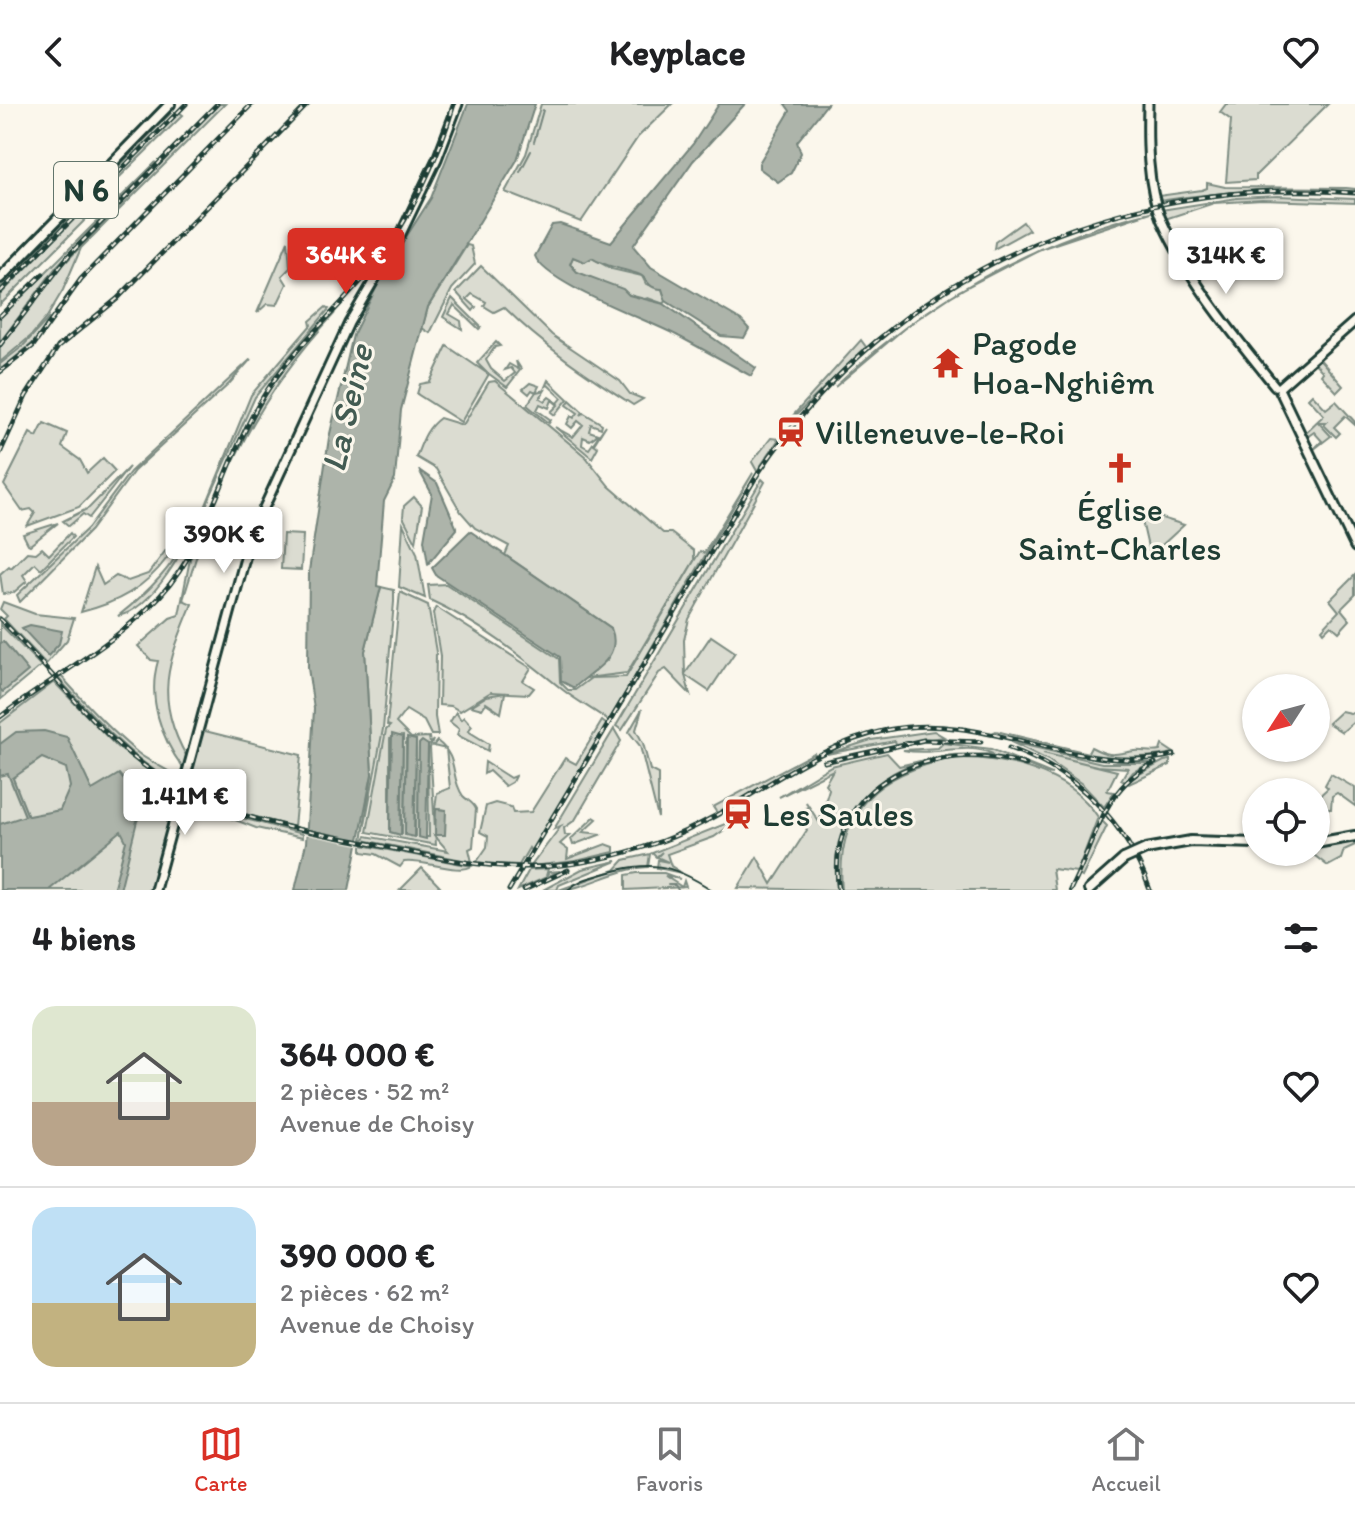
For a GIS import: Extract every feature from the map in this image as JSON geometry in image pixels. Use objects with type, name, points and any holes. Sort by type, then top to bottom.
[{"type":"main road","name":"N 6","points":[[0,275],[167,104]]},
{"type":"main road","points":[[155,890],[251,536],[347,327],[399,238],[437,159],[458,104]]},
{"type":"main road","points":[[1146,104],[1149,160],[1161,218],[1226,325],[1278,388],[1355,547]]},
{"type":"main road","points":[[1278,388],[1355,321]]},
{"type":"main road","points":[[1330,840],[1355,836]]},
{"type":"main road","points":[[1089,890],[1124,859],[1146,849],[1166,844],[1242,843]]},
{"type":"shaded area","points":[[218,104],[225,104],[81,248],[63,290],[47,317],[31,336],[0,362],[0,347],[61,267]]},
{"type":"shaded area","points":[[541,104],[672,104],[638,137],[581,222],[505,192],[526,154]]},
{"type":"shaded area","points":[[1226,104],[1328,104],[1256,175],[1256,180],[1226,182],[1231,120],[1220,112]]},
{"type":"shaded area","points":[[168,111],[171,113],[0,288],[0,281]]},
{"type":"shaded area","points":[[179,112],[183,115],[90,206],[94,210],[0,305],[0,295]]},
{"type":"shaded area","points":[[156,162],[57,266],[0,342],[0,318]]},
{"type":"shaded area","points":[[1207,183],[1225,187],[1346,188],[1355,189],[1355,192],[1255,191],[1159,201],[1158,196],[1202,190],[1207,188]]},
{"type":"shaded area","points":[[1237,198],[1355,199],[1355,203],[1262,200],[1214,203],[1165,219],[1161,210]]},
{"type":"shaded area","points":[[1154,211],[1046,247],[1109,224]]},
{"type":"shaded area","points":[[1023,222],[1029,230],[994,249],[995,242]]},
{"type":"shaded area","points":[[288,241],[290,268],[282,276],[287,284],[277,305],[267,304],[257,313]]},
{"type":"shaded area","points":[[467,245],[471,246],[475,264],[452,289],[430,333],[422,328],[428,307]]},
{"type":"shaded area","points":[[1034,252],[966,288],[983,277]]},
{"type":"shaded area","points":[[573,257],[583,261],[592,258],[612,269],[642,276],[646,284],[662,289],[666,301],[664,304],[648,298],[641,300],[577,272],[570,263]]},
{"type":"shaded area","points":[[481,266],[552,335],[620,381],[630,394],[643,399],[633,405],[616,394],[550,347],[504,307],[494,312],[484,306],[486,302],[472,294],[467,299],[476,307],[473,311],[456,292]]},
{"type":"shaded area","points":[[452,298],[481,327],[479,329],[454,305],[449,314],[461,321],[462,329],[443,317]]},
{"type":"shaded area","points":[[326,307],[329,309],[255,397],[204,510],[251,395],[311,325],[310,321]]},
{"type":"shaded area","points":[[335,313],[278,384],[232,464],[250,424],[274,382],[302,343]]},
{"type":"shaded area","points":[[49,318],[39,338],[0,370],[0,364],[23,346]]},
{"type":"shaded area","points":[[905,327],[835,387],[870,355]]},
{"type":"shaded area","points":[[861,340],[866,347],[790,421],[789,420]]},
{"type":"shaded area","points":[[496,342],[500,346],[495,347],[486,360],[491,369],[505,381],[515,373],[511,368],[505,370],[509,364],[518,369],[516,361],[521,369],[507,387],[489,374],[461,422],[417,394],[420,384],[430,382],[447,346],[488,374],[477,363]]},
{"type":"shaded area","points":[[1317,356],[1343,386],[1337,392],[1312,360]]},
{"type":"shaded area","points":[[251,359],[229,384],[134,471],[91,530],[20,602],[17,595],[88,528],[130,472]]},
{"type":"shaded area","points":[[548,380],[568,399],[555,415],[551,412],[558,405],[552,400],[549,408],[540,404],[537,410],[551,420],[549,423],[527,405],[536,392],[545,390],[540,398],[545,401],[549,397],[558,403],[562,398],[548,385],[545,387]]},
{"type":"shaded area","points":[[495,381],[586,457],[609,486],[663,533],[671,533],[694,551],[694,561],[627,673],[586,678],[607,660],[611,628],[505,555],[509,546],[475,528],[461,512],[436,469],[416,457],[435,422],[440,418],[463,425],[489,382]]},
{"type":"shaded area","points":[[530,383],[539,386],[536,392],[532,390],[529,394],[523,389]]},
{"type":"shaded area","points":[[1312,394],[1326,409],[1336,401],[1355,422],[1355,425],[1345,416],[1334,427],[1340,433],[1336,437],[1324,425],[1327,422],[1318,422],[1331,436],[1313,450],[1322,441],[1314,432],[1307,437],[1305,433],[1324,415],[1308,398]]},
{"type":"shaded area","points":[[570,400],[583,412],[581,415],[584,413],[602,424],[601,428],[591,424],[589,431],[598,434],[590,440],[583,437],[582,445],[589,449],[606,425],[594,444],[598,447],[592,458],[555,427],[573,437],[583,425],[578,421],[572,428],[567,424],[571,416],[574,418],[578,413],[567,405]]},
{"type":"shaded area","points":[[44,423],[67,433],[62,447],[80,460],[87,473],[103,458],[115,471],[79,507],[27,526],[35,513],[31,509],[22,511],[4,485],[30,433],[37,437]]},
{"type":"shaded area","points":[[771,438],[779,439],[757,471],[752,462]]},
{"type":"shaded area","points":[[129,467],[89,518],[83,514],[69,526],[63,521],[89,508]]},
{"type":"shaded area","points":[[753,473],[609,721],[483,630],[430,600],[428,585],[446,584],[559,659],[560,682],[568,690],[575,690],[591,678],[626,677],[700,551],[704,553]]},
{"type":"shaded area","points":[[762,479],[765,482],[689,619],[684,640],[685,674],[711,636],[735,652],[709,691],[685,675],[690,694],[666,669],[659,673],[622,730],[616,726]]},
{"type":"shaded area","points":[[414,497],[422,506],[416,542],[403,517],[404,506]]},
{"type":"shaded area","points":[[201,514],[178,558],[156,589],[131,611],[118,616],[170,565],[183,541],[185,529]]},
{"type":"shaded area","points":[[1149,514],[1184,525],[1150,556],[1142,521]]},
{"type":"shaded area","points":[[208,519],[183,600],[192,604],[176,644],[168,680],[170,716],[187,757],[183,768],[168,744],[158,717],[154,689],[158,661],[151,660],[138,646],[170,618],[179,615],[190,559]]},
{"type":"shaded area","points":[[58,523],[30,545],[23,534]]},
{"type":"shaded area","points":[[403,524],[417,553],[425,598],[399,587]]},
{"type":"shaded area","points":[[70,533],[73,537],[41,569],[35,563],[23,575],[27,581],[13,593],[3,594],[0,574],[27,552],[36,553],[42,548],[49,555]]},
{"type":"shaded area","points":[[283,534],[303,535],[301,570],[281,569]]},
{"type":"shaded area","points":[[166,550],[169,553],[167,558],[140,586],[107,604],[81,612],[95,567],[103,585],[116,576],[128,581],[148,574]]},
{"type":"shaded area","points":[[1355,575],[1355,595],[1341,609],[1350,620],[1339,632],[1331,625],[1324,632],[1322,629],[1339,611],[1330,600]]},
{"type":"shaded area","points":[[381,587],[394,590],[394,602],[383,729],[362,840],[372,774],[365,651]]},
{"type":"shaded area","points":[[400,592],[428,605],[436,652],[435,717],[438,735],[431,735],[424,721],[406,710],[396,723],[411,738],[429,737],[430,744],[433,740],[430,748],[436,845],[367,832],[386,730],[390,726],[387,725]],"holes":[[[403,736],[402,834],[401,835],[390,832],[390,739]],[[406,740],[416,740],[415,836],[405,831]],[[419,745],[428,745],[429,837],[418,837]]]},
{"type":"shaded area","points":[[3,602],[35,614],[74,618],[67,640],[46,664],[4,619],[7,616],[0,609]]},
{"type":"shaded area","points":[[436,607],[531,668],[523,681],[534,688],[529,694],[491,692],[460,711],[439,705],[440,656],[433,613]]},
{"type":"shaded area","points":[[0,624],[41,666],[0,700],[4,642],[0,643]]},
{"type":"shaded area","points":[[61,676],[128,744],[143,757],[177,777],[181,781],[180,787],[146,764],[115,737],[58,678]]},
{"type":"shaded area","points":[[54,682],[117,747],[177,791],[152,890],[0,890],[0,723]]},
{"type":"shaded area","points":[[505,693],[501,713],[486,703],[482,709],[471,706],[487,696]]},
{"type":"shaded area","points":[[642,709],[636,730],[650,770],[658,774],[658,818],[640,746],[629,732]]},
{"type":"shaded area","points":[[1341,711],[1355,714],[1355,721],[1342,732],[1330,721]]},
{"type":"shaded area","points":[[456,712],[461,720],[464,717],[472,726],[468,731],[489,744],[488,751],[457,735],[459,729],[450,722]]},
{"type":"shaded area","points":[[602,721],[607,725],[531,851],[529,848],[519,865],[476,863],[487,847],[488,836],[480,832],[486,806],[495,803],[511,807],[513,813],[531,812],[565,758],[576,764]]},
{"type":"shaded area","points":[[614,729],[621,741],[575,820],[564,828],[565,835],[570,835],[560,844],[568,850],[567,859],[606,844],[614,847],[614,852],[576,861],[531,866],[561,826],[554,829]]},
{"type":"shaded area","points":[[201,730],[301,755],[294,827],[233,811],[189,776]]},
{"type":"shaded area","points":[[934,731],[944,737],[896,744],[895,741],[827,754],[871,740]]},
{"type":"shaded area","points":[[996,731],[1088,753],[1091,747],[1113,754],[1157,752],[1162,745],[1174,753],[1130,757],[1082,755],[1035,747]]},
{"type":"shaded area","points":[[1011,742],[1102,763],[1150,763],[1133,772],[1126,781],[1164,761],[1170,760],[1170,765],[1129,784],[1121,780],[1128,768],[1097,766],[1043,753],[1117,771],[1107,791],[1114,792],[1104,807],[1082,784],[1048,760]]},
{"type":"shaded area","points":[[943,743],[991,749],[1052,774],[1007,759],[958,755],[993,754],[971,749],[903,750],[938,748]]},
{"type":"shaded area","points":[[446,750],[459,789],[476,809],[473,847],[469,849],[472,862],[363,840],[366,836],[448,851],[434,835],[445,835],[445,810],[435,809],[437,793],[450,788]]},
{"type":"shaded area","points":[[814,753],[816,755],[717,813],[713,807]]},
{"type":"shaded area","points":[[887,753],[899,766],[934,758],[894,773],[872,789],[855,809],[843,833],[836,860],[837,890],[738,888],[757,857],[772,884],[807,830],[798,812],[808,807],[806,802],[819,822],[829,789],[825,784],[833,770],[779,797],[831,766]]},
{"type":"shaded area","points":[[955,758],[994,760],[1034,770],[1053,778],[1086,802],[1098,817],[1077,872],[1052,869],[1055,890],[842,890],[846,837],[867,798],[904,773]]},
{"type":"shaded area","points":[[485,762],[510,778],[515,776],[512,782],[505,786],[489,771],[484,774]]},
{"type":"shaded area","points":[[1331,774],[1355,788],[1355,806],[1337,793],[1332,796],[1330,809]]},
{"type":"shaded area","points":[[183,794],[227,814],[302,834],[302,838],[256,828],[184,800]]},
{"type":"shaded area","points":[[594,817],[597,819],[583,832],[602,834],[573,845],[571,839]]},
{"type":"shaded area","points":[[1101,820],[1107,826],[1082,877],[1079,875]]},
{"type":"shaded area","points":[[734,823],[714,837],[667,854],[671,866],[682,873],[657,868],[658,860],[668,862],[657,857],[662,852],[656,857],[652,853]]},
{"type":"shaded area","points":[[1355,838],[1355,845],[1344,850],[1341,859],[1330,865],[1330,845]]},
{"type":"shaded area","points":[[362,845],[472,866],[458,869],[404,862],[400,867],[376,854],[362,852]]},
{"type":"shaded area","points":[[650,854],[648,867],[559,890],[615,870],[624,860]]},
{"type":"shaded area","points":[[617,861],[559,885],[557,890],[543,890],[582,869]]},
{"type":"shaded area","points":[[422,868],[441,888],[439,890],[400,890]]},
{"type":"shaded area","points":[[548,869],[546,876],[549,872],[560,871],[518,890],[529,870]]},
{"type":"shaded area","points":[[664,873],[680,879],[665,876],[682,887],[684,881],[686,887],[626,890],[626,875]]},
{"type":"water","name":"La Seine","points":[[468,104],[535,104],[517,160],[428,307],[401,410],[395,479],[384,501],[377,586],[381,587],[365,651],[372,774],[349,890],[295,890],[306,843],[314,709],[308,668],[309,571],[329,438],[353,335],[385,270],[431,198]]},
{"type":"water","points":[[719,104],[745,104],[693,161],[633,246],[651,267],[741,320],[749,329],[744,338],[721,336],[666,301],[662,289],[652,286],[639,274],[592,258],[585,262],[573,257],[570,264],[577,272],[623,289],[629,295],[664,304],[756,368],[751,376],[666,330],[578,290],[543,267],[535,256],[552,225],[560,224],[611,242],[693,144]]},
{"type":"water","points":[[785,104],[827,104],[797,142],[801,153],[791,173],[778,182],[759,168],[759,163],[790,111]]},
{"type":"water","points":[[419,470],[437,483],[457,529],[428,564],[424,540],[432,494]]},
{"type":"water","points":[[470,531],[611,628],[614,638],[610,655],[574,688],[561,681],[560,657],[436,575],[432,568]]},
{"type":"water","points":[[30,625],[62,631],[59,644],[48,656],[22,628]]},
{"type":"water","points":[[4,642],[28,671],[3,692],[0,689],[0,643]]},
{"type":"water","points":[[44,731],[67,737],[92,790],[119,774],[145,806],[137,821],[120,890],[113,890],[126,841],[121,831],[49,890],[0,890],[0,824],[25,816],[8,774],[0,776],[0,744],[16,732]],"holes":[[[42,758],[66,768],[70,787],[60,810],[28,816],[13,778]]]},
{"type":"water","points":[[392,734],[403,737],[401,835],[390,832]]},
{"type":"water","points":[[407,738],[416,740],[414,837],[405,835]]},
{"type":"water","points":[[422,741],[428,745],[426,839],[418,837],[419,744]]},
{"type":"water","points":[[436,809],[446,810],[445,835],[435,835]]},
{"type":"pier","points":[[303,829],[364,841],[363,846],[302,834]]},
{"type":"waterway","points":[[534,142],[543,110]]},
{"type":"waterway","points":[[520,172],[531,151]]},
{"type":"waterway","points":[[668,885],[675,885],[678,890]]},
{"type":"tram line","points":[[568,890],[593,877],[647,866],[671,869],[712,890]]},
{"type":"railway","points":[[0,292],[186,104]]},
{"type":"railway","points":[[0,345],[69,255],[217,104]]},
{"type":"railway","points":[[0,372],[33,346],[81,279],[252,104]]},
{"type":"railway","points":[[0,453],[26,396],[58,347],[117,299],[308,104]]},
{"type":"railway","points":[[0,717],[124,630],[160,596],[177,574],[205,525],[249,421],[263,397],[301,346],[373,267],[398,232],[431,168],[454,104]]},
{"type":"railway","points":[[509,890],[759,472],[814,402],[876,342],[944,291],[1018,251],[1097,220],[1180,201],[1267,191],[1355,193]]},
{"type":"railway","points":[[0,316],[43,274]]},
{"type":"railway","points":[[0,619],[113,740],[156,774],[181,789],[234,812],[262,820],[475,863],[515,867],[551,866],[599,859],[647,846],[691,829],[828,750],[887,730],[924,726],[960,729],[1101,758],[1137,759],[1174,755]]},
{"type":"railway","points":[[824,762],[924,740],[981,742]]},
{"type":"railway","points":[[1009,748],[1056,771],[1096,802],[1127,842],[1150,890]]},
{"type":"railway","points":[[839,890],[839,852],[849,820],[867,795],[893,776],[923,763],[957,757],[992,758],[1026,765]]},
{"type":"railway","points":[[1070,890],[1111,801],[1137,773],[1155,763]]},
{"type":"railway","points":[[524,890],[568,870]]},
{"type":"place","name":"Pagode Hoa-Nghiêm","points":[[948,363]]},
{"type":"place","name":"Villeneuve-le-Roi","points":[[791,432]]},
{"type":"place","name":"Église Saint-Charles","points":[[1120,468]]},
{"type":"place","name":"Les Saules","points":[[738,814]]}]
